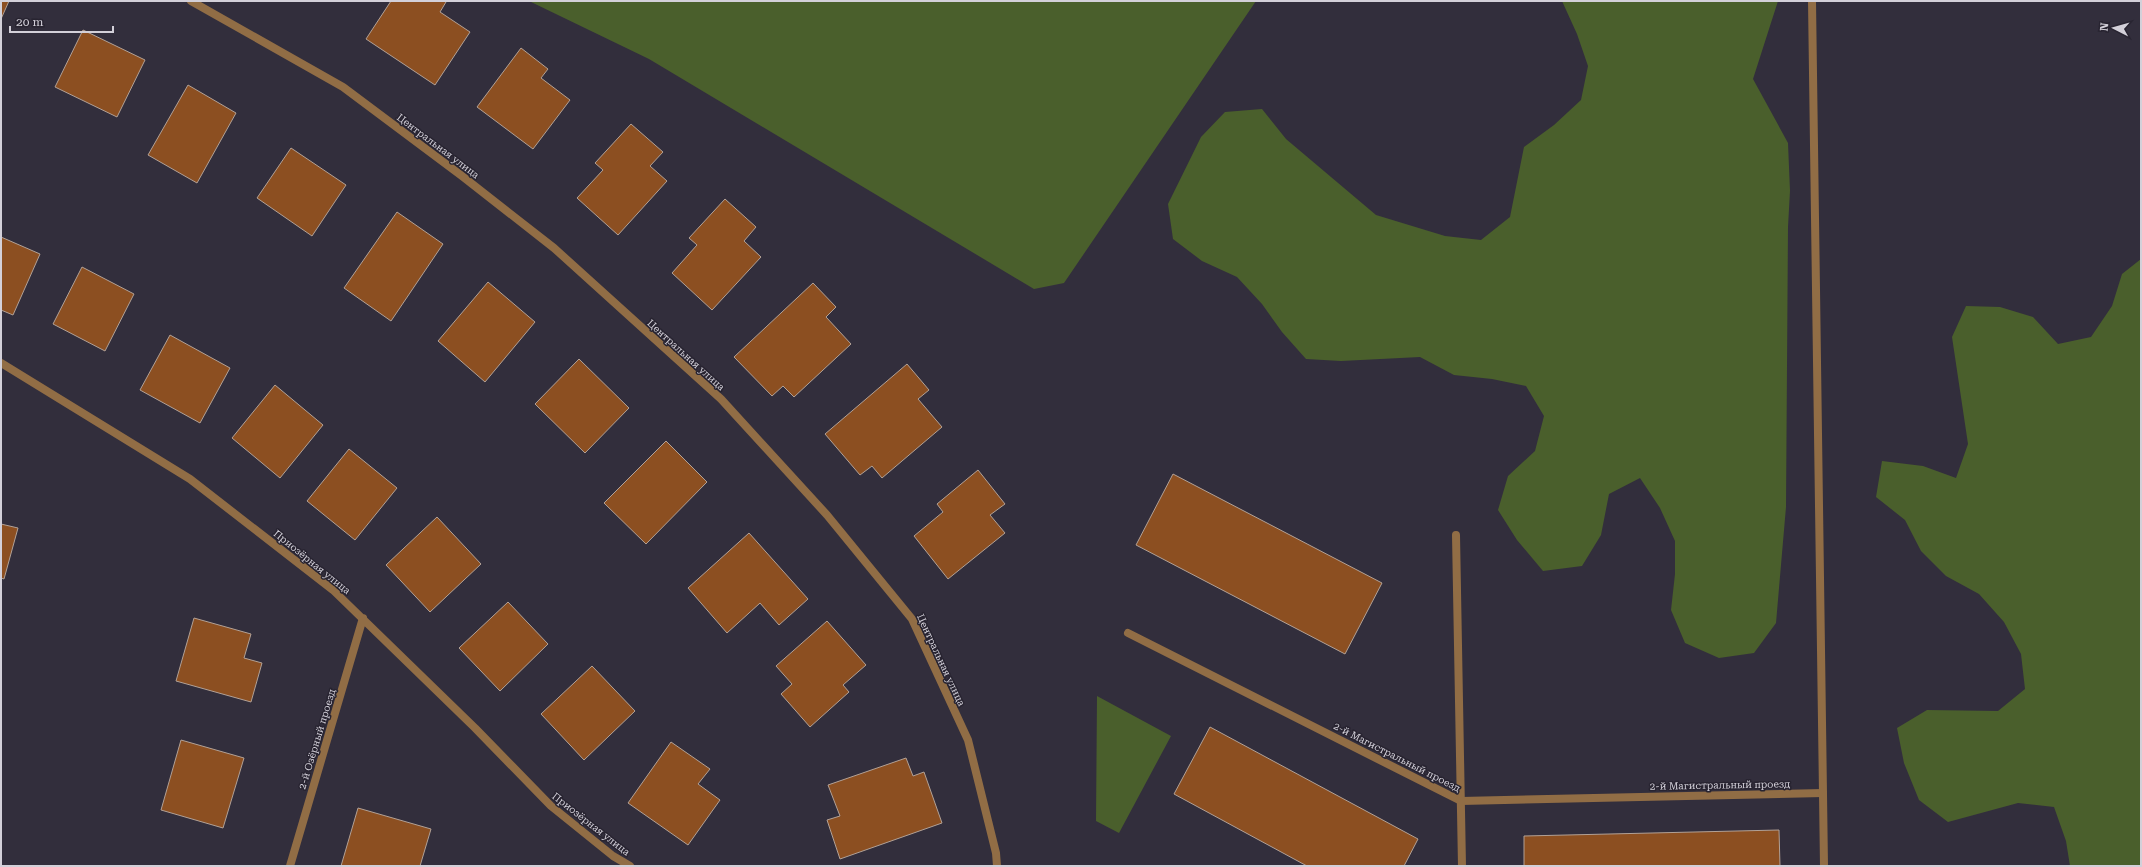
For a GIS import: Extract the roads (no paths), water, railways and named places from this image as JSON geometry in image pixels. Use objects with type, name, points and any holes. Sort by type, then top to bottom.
[{"type":"street","name":"Центральная улица","points":[[191,1],[343,87],[554,248],[721,399],[827,515],[912,619],[968,740],[996,853],[997,866]]},
{"type":"street","points":[[1812,1],[1824,866]]},
{"type":"street","name":"Приозёрная улица","points":[[1,363],[190,479],[333,590],[475,728],[550,806],[613,856],[630,866]]},
{"type":"street","points":[[1456,535],[1462,866]]},
{"type":"street","name":"2-й Озёрный проезд","points":[[290,866],[363,618]]},
{"type":"street","name":"2-й Магистральный проезд","points":[[1128,633],[1461,801],[1823,793]]}]
